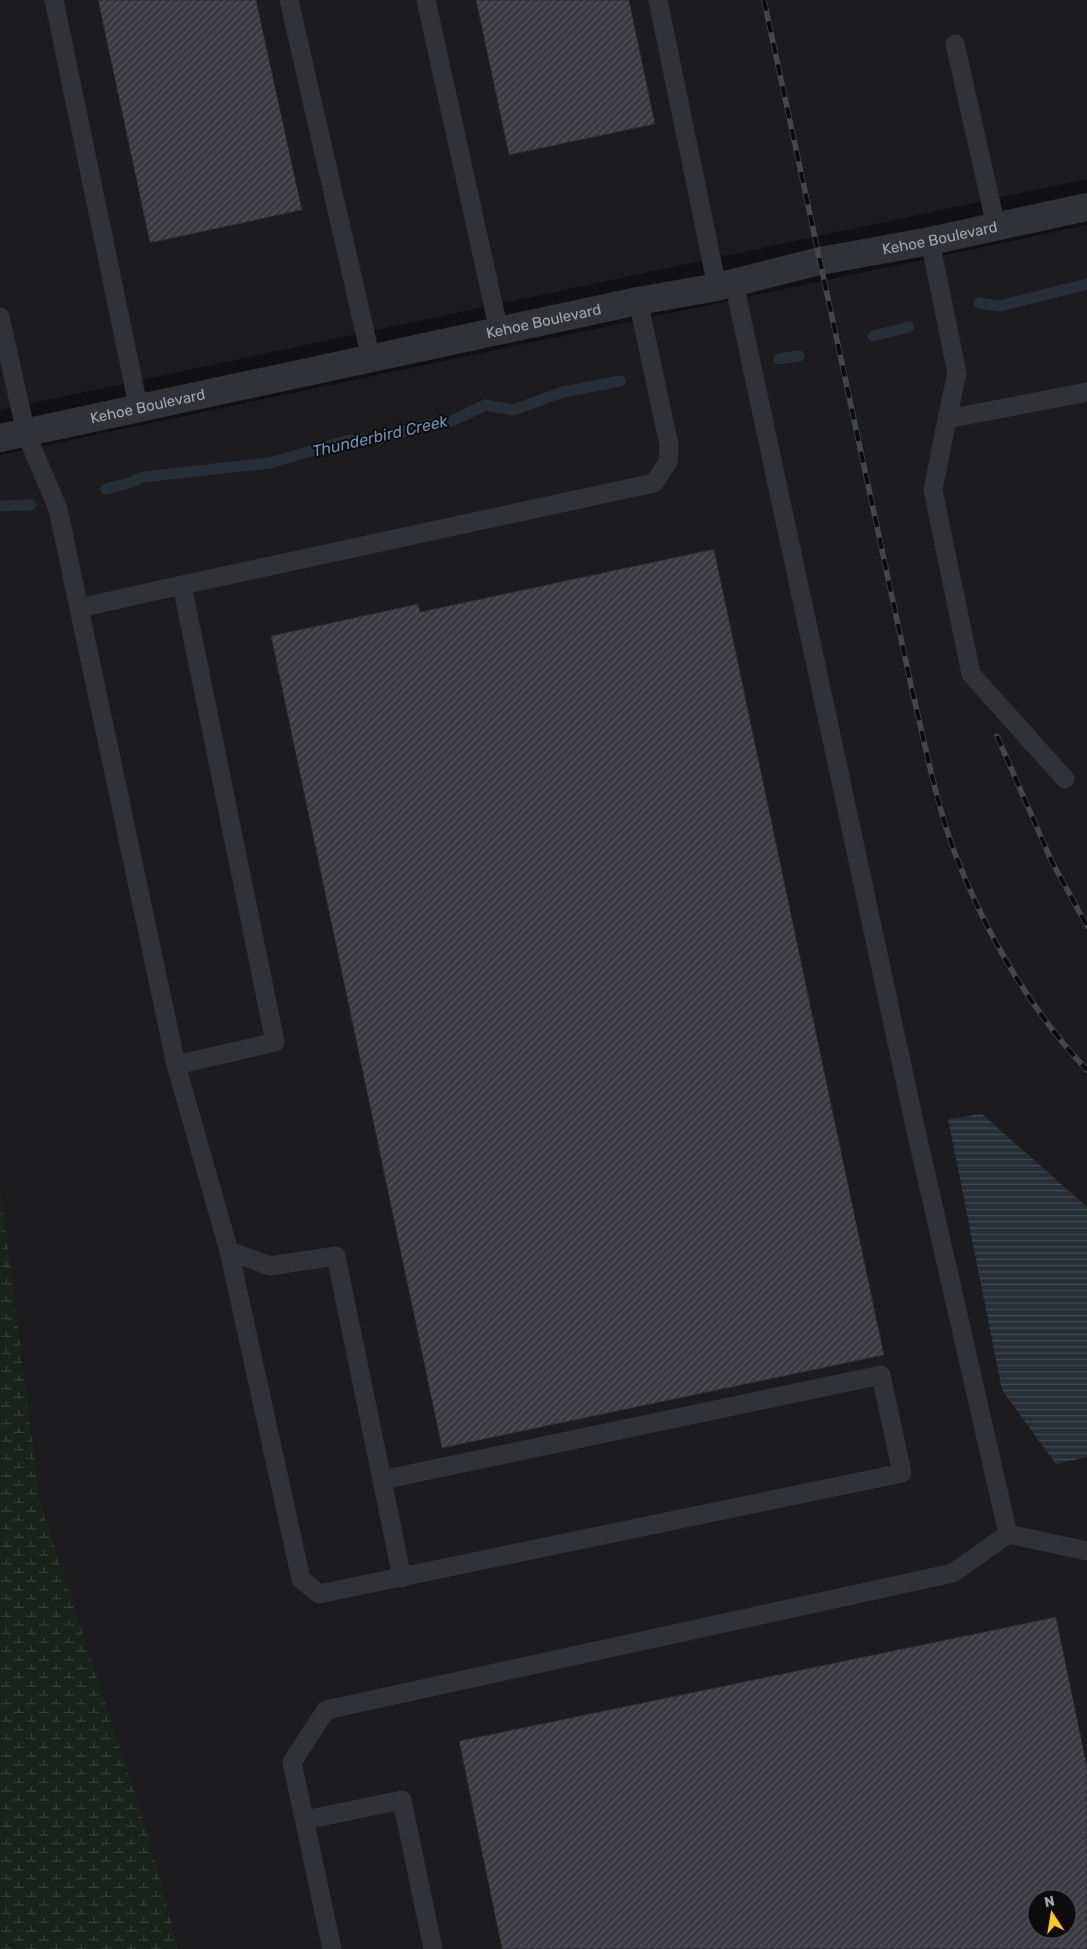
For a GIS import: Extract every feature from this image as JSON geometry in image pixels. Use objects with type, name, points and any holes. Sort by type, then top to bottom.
[{"type":"street","name":"Kehoe Boulevard","points":[[0,438],[139,410],[638,301],[726,285],[820,261],[930,241],[1087,207]]},
{"type":"lane","points":[[54,0],[139,410]]},
{"type":"lane","points":[[289,0],[371,358]]},
{"type":"lane","points":[[426,0],[499,331]]},
{"type":"lane","points":[[658,0],[726,285],[1008,1534]]},
{"type":"lane","points":[[955,44],[996,226]]},
{"type":"lane","points":[[930,241],[957,373],[933,490],[971,674],[1065,779]]},
{"type":"lane","points":[[79,608],[654,483],[668,462],[669,445],[638,301]]},
{"type":"lane","points":[[0,317],[26,433],[58,509],[176,1064],[228,1251],[300,1579],[319,1594],[902,1473],[881,1375],[382,1480]]},
{"type":"lane","points":[[947,419],[1087,392]]},
{"type":"lane","points":[[176,1064],[275,1042],[182,585]]},
{"type":"lane","points":[[228,1251],[270,1266],[336,1256],[402,1578]]},
{"type":"lane","points":[[332,1949],[292,1762],[326,1710],[953,1573],[1008,1534],[1087,1551]]},
{"type":"lane","points":[[305,1820],[402,1800],[433,1949]]},
{"type":"shaded area","points":[[0,0],[1087,0],[1087,179],[0,410]]},
{"type":"shaded area","points":[[1087,225],[1087,1949],[0,1949],[0,455]]},
{"type":"shaded area","points":[[982,1114],[1087,1207],[1087,1457],[1056,1464],[1002,1390],[948,1119]]},
{"type":"green space","points":[[0,1187],[40,1503],[151,1844],[178,1949],[0,1949]]},
{"type":"building","points":[[98,0],[256,0],[302,210],[150,243]]},
{"type":"building","points":[[476,0],[629,0],[655,124],[509,155]]},
{"type":"building","points":[[714,549],[884,1355],[442,1448],[271,636],[418,604],[420,612]]},
{"type":"building","points":[[1056,1617],[1087,1767],[1087,1949],[502,1949],[459,1741]]},
{"type":"waterway","name":"Thunderbird Creek","points":[[979,303],[999,306],[1087,284]]},
{"type":"waterway","name":"Thunderbird Creek","points":[[873,336],[909,327]]},
{"type":"waterway","name":"Thunderbird Creek","points":[[779,359],[799,356]]},
{"type":"waterway","name":"Thunderbird Creek","points":[[106,489],[143,477],[270,463],[349,440],[378,439],[423,426],[452,421],[485,405],[513,410],[563,392],[620,381]]},
{"type":"waterway","name":"Thunderbird Creek","points":[[0,506],[31,505]]},
{"type":"railway","points":[[764,0],[912,690],[947,831],[979,910],[1010,967],[1046,1021],[1087,1070]]},
{"type":"railway","points":[[997,736],[1052,862],[1087,926]]}]
